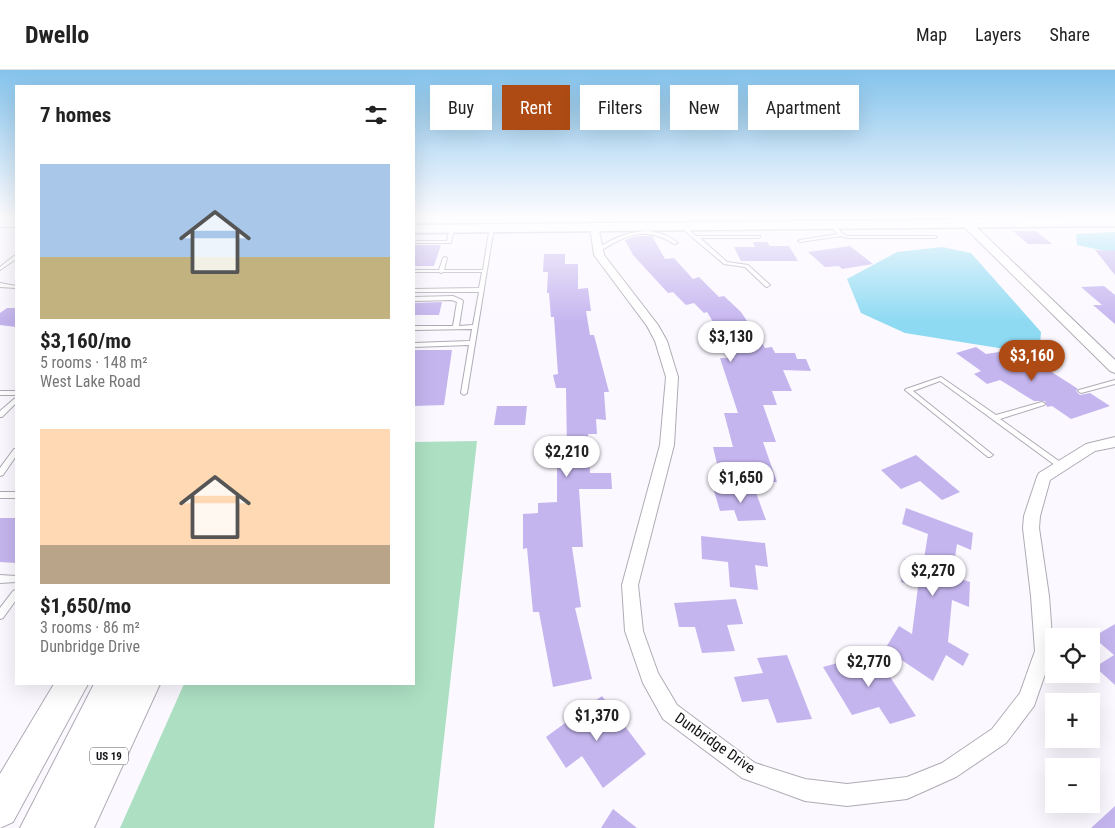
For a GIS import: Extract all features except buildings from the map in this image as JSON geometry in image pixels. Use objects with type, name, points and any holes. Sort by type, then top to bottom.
[{"type":"highway","points":[[0,809],[16,768],[71,685]]},
{"type":"highway","points":[[39,828],[110,685]]},
{"type":"highway","name":"US 19","points":[[74,828],[144,685]]},
{"type":"street","name":"Dunbridge Drive","points":[[598,251],[599,255],[656,333],[672,376],[667,445],[630,585],[634,631],[650,677],[670,712],[749,771],[805,790],[848,795],[907,788],[949,770],[1000,736],[1027,699],[1044,651],[1032,516],[1044,477],[1091,448],[1115,442]]},
{"type":"street","points":[[994,251],[1115,368]]},
{"type":"lane","points":[[464,393],[488,251]]},
{"type":"lane","points":[[712,251],[726,263],[746,266],[767,285]]},
{"type":"lane","points":[[0,269],[15,257]]},
{"type":"lane","points":[[441,272],[445,258]]},
{"type":"lane","points":[[415,271],[485,271]]},
{"type":"lane","points":[[0,285],[15,287]]},
{"type":"lane","points":[[415,290],[482,290]]},
{"type":"lane","points":[[415,299],[453,298],[460,301],[456,327]]},
{"type":"lane","points":[[415,328],[474,327]]},
{"type":"lane","points":[[415,345],[472,343]]},
{"type":"lane","points":[[990,455],[908,390],[941,378],[1061,466]]},
{"type":"lane","points":[[1081,391],[1115,382]]},
{"type":"lane","points":[[0,393],[15,393]]},
{"type":"lane","points":[[0,415],[15,401]]},
{"type":"lane","points":[[996,418],[1042,404]]},
{"type":"lane","points":[[0,473],[15,452]]},
{"type":"lane","points":[[0,495],[15,495]]},
{"type":"lane","points":[[0,579],[15,579]]},
{"type":"lane","points":[[0,615],[15,595]]},
{"type":"green space","points":[[477,441],[434,828],[120,828],[184,685],[415,685],[415,442]]},
{"type":"water","points":[[963,251],[971,253],[1041,332],[1040,346],[1011,350],[905,333],[861,313],[847,279],[897,252]]}]
